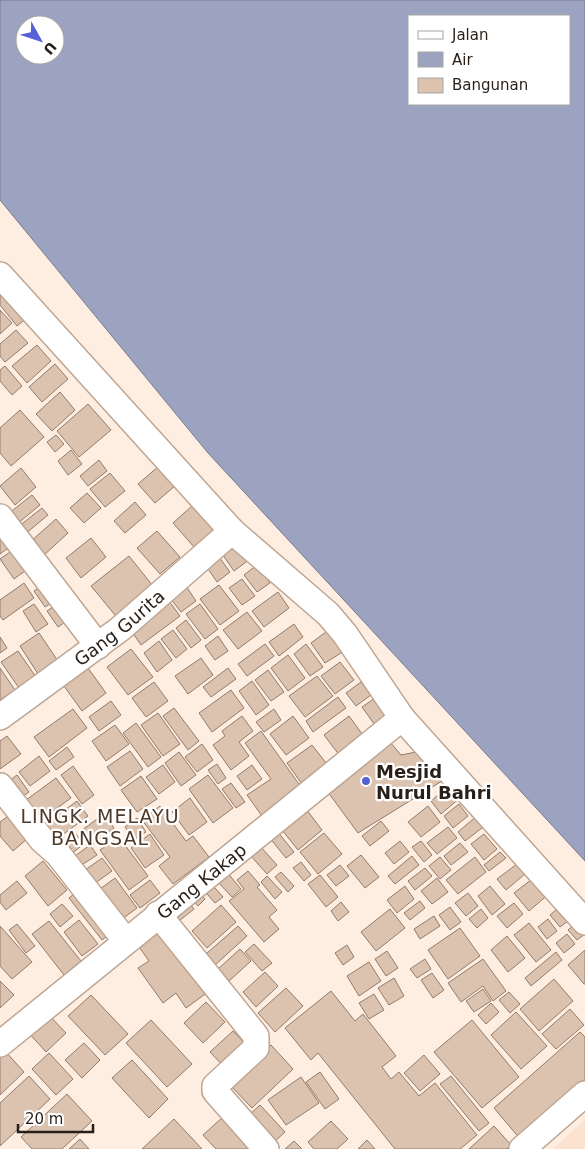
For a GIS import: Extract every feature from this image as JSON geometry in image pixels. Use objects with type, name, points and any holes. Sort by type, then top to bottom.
[{"type":"street","points":[[0,275],[232,532],[328,614],[345,634],[402,718],[585,922]]},
{"type":"street","points":[[0,517],[98,646]]},
{"type":"street","name":"Gang Gurita","points":[[0,717],[98,646],[232,532]]},
{"type":"street","name":"Gang Kakap","points":[[0,1044],[125,940],[402,718]]},
{"type":"street","points":[[0,786],[42,840],[58,854],[125,940]]},
{"type":"street","points":[[158,914],[256,1036],[256,1048],[216,1086],[215,1091],[266,1149]]},
{"type":"street","points":[[522,1149],[585,1094]]},
{"type":"shaded area","points":[[585,1119],[585,1149],[553,1149]]},
{"type":"water","points":[[0,0],[585,0],[585,861],[208,453],[0,200]]},
{"type":"building","points":[[0,288],[29,316],[17,326],[0,305]]},
{"type":"building","points":[[0,310],[12,323],[0,334]]},
{"type":"building","points":[[16,330],[28,343],[5,362],[0,356],[0,344]]},
{"type":"building","points":[[37,345],[51,361],[27,383],[12,366]]},
{"type":"building","points":[[55,364],[68,379],[42,402],[29,387]]},
{"type":"building","points":[[5,366],[22,386],[12,395],[0,381],[0,370]]},
{"type":"building","points":[[60,392],[75,410],[52,431],[36,414]]},
{"type":"building","points":[[88,404],[111,430],[79,457],[57,431]]},
{"type":"building","points":[[20,410],[44,437],[11,466],[0,453],[0,428]]},
{"type":"building","points":[[56,435],[64,444],[55,452],[47,442]]},
{"type":"building","points":[[71,450],[82,464],[68,475],[58,461]]},
{"type":"building","points":[[99,460],[107,471],[88,486],[80,476]]},
{"type":"building","points":[[159,466],[176,485],[155,503],[138,484]]},
{"type":"building","points":[[21,468],[36,487],[15,505],[0,486]]},
{"type":"building","points":[[110,473],[125,491],[105,507],[90,489]]},
{"type":"building","points":[[87,493],[101,508],[84,523],[70,508]]},
{"type":"building","points":[[32,495],[40,505],[17,524],[8,514]]},
{"type":"building","points":[[135,502],[146,515],[125,533],[114,521]]},
{"type":"building","points":[[192,506],[214,531],[194,547],[173,523]]},
{"type":"building","points":[[42,508],[48,515],[24,535],[18,527]]},
{"type":"building","points":[[56,519],[68,533],[43,556],[30,542]]},
{"type":"building","points":[[0,531],[11,546],[0,554]]},
{"type":"building","points":[[157,531],[180,557],[160,574],[137,548]]},
{"type":"building","points":[[91,538],[106,557],[81,578],[66,558]]},
{"type":"building","points":[[236,539],[250,559],[234,571],[220,551]]},
{"type":"building","points":[[16,548],[29,568],[14,579],[0,559]]},
{"type":"building","points":[[129,556],[157,591],[120,621],[91,586]]},
{"type":"building","points":[[219,557],[230,572],[217,582],[206,566]]},
{"type":"building","points":[[257,565],[270,583],[257,592],[244,575]]},
{"type":"building","points":[[242,579],[255,596],[242,605],[229,588]]},
{"type":"building","points":[[24,583],[34,598],[3,620],[0,616],[0,600]]},
{"type":"building","points":[[45,583],[56,600],[45,607],[34,591]]},
{"type":"building","points":[[219,585],[239,611],[220,625],[200,599]]},
{"type":"building","points":[[186,586],[196,601],[181,612],[170,598]]},
{"type":"building","points":[[278,592],[289,608],[264,627],[252,611]]},
{"type":"building","points":[[169,601],[180,616],[141,645],[130,629]]},
{"type":"building","points":[[34,604],[48,624],[36,632],[23,611]]},
{"type":"building","points":[[57,604],[68,620],[58,627],[47,611]]},
{"type":"building","points":[[200,604],[218,629],[205,639],[186,614]]},
{"type":"building","points":[[247,612],[262,631],[238,649],[223,630]]},
{"type":"building","points":[[186,620],[201,640],[191,648],[176,628]]},
{"type":"building","points":[[294,624],[303,637],[279,656],[269,642]]},
{"type":"building","points":[[334,626],[349,648],[325,663],[311,643]]},
{"type":"building","points":[[173,630],[187,649],[176,658],[161,639]]},
{"type":"building","points":[[39,633],[58,661],[38,674],[20,646]]},
{"type":"building","points":[[218,636],[228,651],[215,660],[205,646]]},
{"type":"building","points":[[0,637],[7,648],[0,653]]},
{"type":"building","points":[[159,641],[172,660],[157,672],[144,653]]},
{"type":"building","points":[[265,644],[274,656],[247,676],[238,664]]},
{"type":"building","points":[[306,644],[323,667],[310,676],[294,654]]},
{"type":"building","points":[[131,649],[153,677],[128,695],[107,667]]},
{"type":"building","points":[[18,651],[36,677],[19,688],[1,662]]},
{"type":"building","points":[[288,655],[305,678],[288,691],[271,668]]},
{"type":"building","points":[[201,658],[213,675],[188,694],[175,676]]},
{"type":"building","points":[[340,662],[354,680],[335,694],[321,676]]},
{"type":"building","points":[[0,668],[15,690],[0,700]]},
{"type":"building","points":[[88,668],[106,693],[82,711],[64,686]]},
{"type":"building","points":[[228,668],[236,679],[211,697],[203,687]]},
{"type":"building","points":[[268,670],[284,692],[271,701],[255,680]]},
{"type":"building","points":[[317,676],[333,696],[305,717],[289,696]]},
{"type":"building","points":[[252,681],[269,705],[256,715],[239,691]]},
{"type":"building","points":[[154,682],[168,701],[146,717],[132,698]]},
{"type":"building","points":[[361,682],[371,695],[356,706],[346,693]]},
{"type":"building","points":[[231,690],[244,708],[212,732],[199,713]]},
{"type":"building","points":[[378,696],[393,716],[377,728],[362,707]]},
{"type":"building","points":[[338,697],[346,708],[313,732],[306,721]]},
{"type":"building","points":[[111,701],[121,715],[99,731],[89,717]]},
{"type":"building","points":[[174,708],[199,741],[188,750],[163,716]]},
{"type":"building","points":[[73,709],[87,728],[49,757],[34,737]]},
{"type":"building","points":[[274,709],[281,720],[264,732],[256,722]]},
{"type":"building","points":[[158,713],[180,744],[163,756],[141,725]]},
{"type":"building","points":[[242,716],[253,731],[239,742],[249,756],[231,770],[213,745],[225,736],[222,731]]},
{"type":"building","points":[[293,716],[309,738],[286,755],[270,734]]},
{"type":"building","points":[[349,716],[365,738],[340,756],[324,735]]},
{"type":"building","points":[[136,723],[161,757],[148,767],[123,733]]},
{"type":"building","points":[[115,725],[129,744],[106,761],[92,741]]},
{"type":"building","points":[[261,731],[301,787],[262,816],[247,795],[271,779],[245,743]]},
{"type":"building","points":[[384,735],[401,755],[426,750],[450,776],[358,833],[322,784]]},
{"type":"building","points":[[7,736],[21,754],[0,769],[0,741]]},
{"type":"building","points":[[202,744],[213,760],[197,772],[185,757]]},
{"type":"building","points":[[312,745],[330,768],[304,787],[287,763]]},
{"type":"building","points":[[67,747],[74,757],[56,770],[49,761]]},
{"type":"building","points":[[130,751],[143,769],[120,786],[107,767]]},
{"type":"building","points":[[179,752],[196,775],[181,786],[165,763]]},
{"type":"building","points":[[39,756],[50,771],[30,786],[19,772]]},
{"type":"building","points":[[217,764],[226,778],[218,784],[208,770]]},
{"type":"building","points":[[163,765],[175,782],[159,794],[146,777]]},
{"type":"building","points":[[252,765],[262,779],[247,790],[237,776]]},
{"type":"building","points":[[73,766],[94,795],[82,804],[61,775]]},
{"type":"building","points":[[17,775],[29,792],[14,803],[2,786]]},
{"type":"building","points":[[208,775],[233,808],[213,823],[189,789]]},
{"type":"building","points":[[141,776],[157,799],[137,812],[121,790]]},
{"type":"building","points":[[56,778],[71,798],[32,826],[18,806]]},
{"type":"building","points":[[231,783],[245,802],[236,808],[222,789]]},
{"type":"building","points":[[451,784],[461,797],[441,814],[431,801]]},
{"type":"building","points":[[190,798],[207,822],[189,835],[172,812]]},
{"type":"building","points":[[77,801],[88,816],[50,844],[39,829]]},
{"type":"building","points":[[459,804],[468,816],[453,828],[444,816]]},
{"type":"building","points":[[303,805],[322,830],[298,850],[278,825]]},
{"type":"building","points":[[160,806],[186,841],[193,836],[209,857],[173,884],[159,866],[170,857],[142,820]]},
{"type":"building","points":[[428,806],[440,822],[421,837],[408,822]]},
{"type":"building","points":[[104,814],[114,828],[93,844],[82,830]]},
{"type":"building","points":[[479,814],[487,824],[465,841],[458,832]]},
{"type":"building","points":[[8,816],[27,839],[13,851],[0,836],[0,822]]},
{"type":"building","points":[[137,818],[146,832],[134,840],[125,827]]},
{"type":"building","points":[[381,821],[389,831],[370,846],[362,836]]},
{"type":"building","points":[[448,827],[457,838],[437,854],[427,843]]},
{"type":"building","points":[[277,831],[294,852],[286,858],[269,837]]},
{"type":"building","points":[[324,833],[342,854],[318,874],[300,852]]},
{"type":"building","points":[[76,834],[84,844],[67,857],[59,847]]},
{"type":"building","points":[[150,834],[164,855],[145,868],[131,848]]},
{"type":"building","points":[[484,834],[497,849],[484,860],[471,844]]},
{"type":"building","points":[[119,837],[148,876],[129,890],[100,850]]},
{"type":"building","points":[[400,841],[409,852],[394,864],[385,853]]},
{"type":"building","points":[[421,841],[432,855],[424,862],[412,847]]},
{"type":"building","points":[[460,843],[468,852],[451,865],[444,856]]},
{"type":"building","points":[[90,845],[97,855],[77,868],[71,859]]},
{"type":"building","points":[[260,846],[277,865],[267,874],[250,855]]},
{"type":"building","points":[[500,852],[506,858],[489,871],[484,865]]},
{"type":"building","points":[[361,855],[379,877],[365,888],[347,866]]},
{"type":"building","points":[[412,856],[419,865],[395,884],[388,876]]},
{"type":"building","points":[[440,857],[451,870],[440,879],[429,866]]},
{"type":"building","points":[[475,857],[486,872],[458,894],[446,880]]},
{"type":"building","points":[[102,858],[112,871],[91,886],[81,873]]},
{"type":"building","points":[[43,861],[67,890],[48,906],[25,876]]},
{"type":"building","points":[[301,862],[311,875],[304,881],[293,868]]},
{"type":"building","points":[[517,864],[525,874],[506,890],[497,879]]},
{"type":"building","points":[[340,865],[349,876],[336,886],[327,875]]},
{"type":"building","points":[[425,868],[432,876],[415,890],[408,881]]},
{"type":"building","points":[[226,871],[241,889],[232,897],[216,880]]},
{"type":"building","points":[[248,871],[260,885],[257,887],[277,910],[269,917],[279,929],[264,942],[229,901],[244,889],[237,880]]},
{"type":"building","points":[[281,872],[294,886],[288,892],[275,877]]},
{"type":"building","points":[[320,875],[338,897],[326,907],[308,884]]},
{"type":"building","points":[[267,876],[282,892],[275,899],[261,882]]},
{"type":"building","points":[[536,876],[550,893],[529,911],[514,893]]},
{"type":"building","points":[[115,878],[137,908],[118,922],[96,892]]},
{"type":"building","points":[[437,878],[448,892],[432,904],[421,891]]},
{"type":"building","points":[[150,880],[160,893],[140,908],[130,895]]},
{"type":"building","points":[[208,880],[223,897],[215,903],[200,886]]},
{"type":"building","points":[[17,881],[27,893],[6,910],[0,902],[0,895]]},
{"type":"building","points":[[405,886],[414,899],[397,913],[387,900]]},
{"type":"building","points":[[490,886],[505,904],[492,915],[478,896]]},
{"type":"building","points":[[195,888],[205,899],[198,906],[188,894]]},
{"type":"building","points":[[80,889],[113,931],[102,940],[69,898]]},
{"type":"building","points":[[468,893],[478,906],[466,916],[455,903]]},
{"type":"building","points":[[184,896],[194,909],[179,921],[169,909]]},
{"type":"building","points":[[420,901],[425,908],[410,920],[404,913]]},
{"type":"building","points":[[341,902],[349,912],[338,921],[331,911]]},
{"type":"building","points":[[514,903],[523,914],[507,928],[497,916]]},
{"type":"building","points":[[62,904],[73,916],[60,927],[50,914]]},
{"type":"building","points":[[221,905],[236,922],[207,948],[192,931]]},
{"type":"building","points":[[562,905],[572,918],[560,927],[550,915]]},
{"type":"building","points":[[450,907],[461,922],[450,930],[439,915]]},
{"type":"building","points":[[390,909],[405,928],[376,951],[361,932]]},
{"type":"building","points":[[481,909],[488,918],[477,928],[469,919]]},
{"type":"building","points":[[434,916],[440,926],[420,939],[414,929]]},
{"type":"building","points":[[548,919],[557,931],[547,939],[538,927]]},
{"type":"building","points":[[79,920],[98,944],[82,956],[64,932]]},
{"type":"building","points":[[580,920],[585,934],[577,940],[568,930]]},
{"type":"building","points":[[49,921],[81,961],[64,975],[32,934]]},
{"type":"building","points":[[529,923],[551,950],[536,962],[514,935]]},
{"type":"building","points":[[17,924],[35,946],[26,953],[9,930]]},
{"type":"building","points":[[0,926],[32,962],[12,979],[0,966]]},
{"type":"building","points":[[238,926],[247,936],[215,965],[206,954]]},
{"type":"building","points":[[160,927],[208,992],[186,1008],[176,993],[163,1003],[138,968],[149,961],[137,944]]},
{"type":"building","points":[[460,928],[480,956],[448,979],[428,950]]},
{"type":"building","points":[[567,934],[575,944],[564,953],[556,943]]},
{"type":"building","points":[[507,936],[525,958],[508,972],[491,950]]},
{"type":"building","points":[[254,944],[272,963],[262,971],[245,952]]},
{"type":"building","points":[[347,945],[354,957],[343,965],[335,953]]},
{"type":"building","points":[[240,949],[251,961],[229,981],[218,969]]},
{"type":"building","points":[[585,950],[585,984],[584,984],[568,965]]},
{"type":"building","points":[[387,951],[398,968],[386,976],[375,959]]},
{"type":"building","points":[[556,952],[562,960],[531,986],[525,978]]},
{"type":"building","points":[[425,959],[431,969],[417,978],[410,969]]},
{"type":"building","points":[[483,959],[506,991],[493,1001],[483,986],[461,1002],[448,983]]},
{"type":"building","points":[[369,962],[381,981],[359,996],[347,976]]},
{"type":"building","points":[[265,972],[278,986],[256,1007],[243,992]]},
{"type":"building","points":[[432,973],[444,990],[433,998],[421,980]]},
{"type":"building","points":[[394,978],[404,996],[389,1005],[378,988]]},
{"type":"building","points":[[554,979],[573,1001],[539,1031],[520,1009]]},
{"type":"building","points":[[0,981],[14,995],[0,1008]]},
{"type":"building","points":[[286,988],[303,1006],[275,1032],[258,1013]]},
{"type":"building","points":[[483,989],[491,1001],[474,1012],[466,1001]]},
{"type":"building","points":[[331,991],[355,1021],[363,1014],[396,1056],[382,1067],[391,1079],[399,1072],[419,1096],[435,1083],[477,1135],[460,1149],[395,1149],[318,1053],[311,1060],[285,1028]]},
{"type":"building","points":[[509,992],[520,1004],[510,1013],[499,1000]]},
{"type":"building","points":[[374,994],[384,1010],[369,1019],[359,1003]]},
{"type":"building","points":[[91,995],[128,1034],[105,1055],[68,1016]]},
{"type":"building","points":[[206,1002],[225,1022],[203,1043],[184,1023]]},
{"type":"building","points":[[491,1003],[499,1012],[486,1024],[478,1015]]},
{"type":"building","points":[[570,1009],[584,1025],[556,1049],[542,1034]]},
{"type":"building","points":[[46,1012],[66,1033],[46,1052],[27,1031]]},
{"type":"building","points":[[516,1012],[547,1046],[521,1069],[491,1035]]},
{"type":"building","points":[[151,1020],[192,1064],[167,1087],[126,1043]]},
{"type":"building","points":[[472,1020],[519,1077],[482,1108],[434,1052]]},
{"type":"building","points":[[233,1031],[249,1048],[226,1069],[210,1052]]},
{"type":"building","points":[[580,1032],[585,1037],[585,1083],[521,1140],[494,1108]]},
{"type":"building","points":[[84,1043],[100,1060],[82,1078],[65,1060]]},
{"type":"building","points":[[271,1045],[293,1069],[252,1108],[229,1084]]},
{"type":"building","points":[[5,1051],[24,1072],[0,1095],[0,1055]]},
{"type":"building","points":[[49,1053],[73,1079],[56,1095],[32,1069]]},
{"type":"building","points":[[424,1055],[440,1074],[420,1091],[404,1073]]},
{"type":"building","points":[[132,1060],[168,1099],[149,1118],[112,1078]]},
{"type":"building","points":[[320,1072],[339,1099],[325,1109],[306,1082]]},
{"type":"building","points":[[29,1076],[50,1099],[0,1146],[0,1103]]},
{"type":"building","points":[[451,1076],[489,1123],[479,1131],[440,1084]]},
{"type":"building","points":[[301,1077],[319,1103],[286,1125],[268,1100]]},
{"type":"building","points":[[67,1094],[92,1121],[62,1149],[32,1149],[21,1137]]},
{"type":"building","points":[[260,1105],[285,1132],[273,1143],[248,1116]]},
{"type":"building","points":[[223,1117],[253,1149],[216,1149],[203,1135]]},
{"type":"building","points":[[174,1119],[202,1149],[142,1149]]},
{"type":"building","points":[[331,1121],[348,1139],[337,1149],[314,1149],[308,1142]]},
{"type":"building","points":[[494,1126],[511,1145],[507,1149],[469,1149]]},
{"type":"building","points":[[80,1139],[89,1149],[69,1149]]},
{"type":"building","points":[[367,1140],[375,1149],[358,1149]]},
{"type":"building","points":[[294,1141],[302,1149],[285,1149]]},
{"type":"place","name":"Mesjid Nurul Bahri","points":[[366,781]]},
{"type":"district","name":"LINGK. MELAYU BANGSAL","points":[[100,827]]}]
